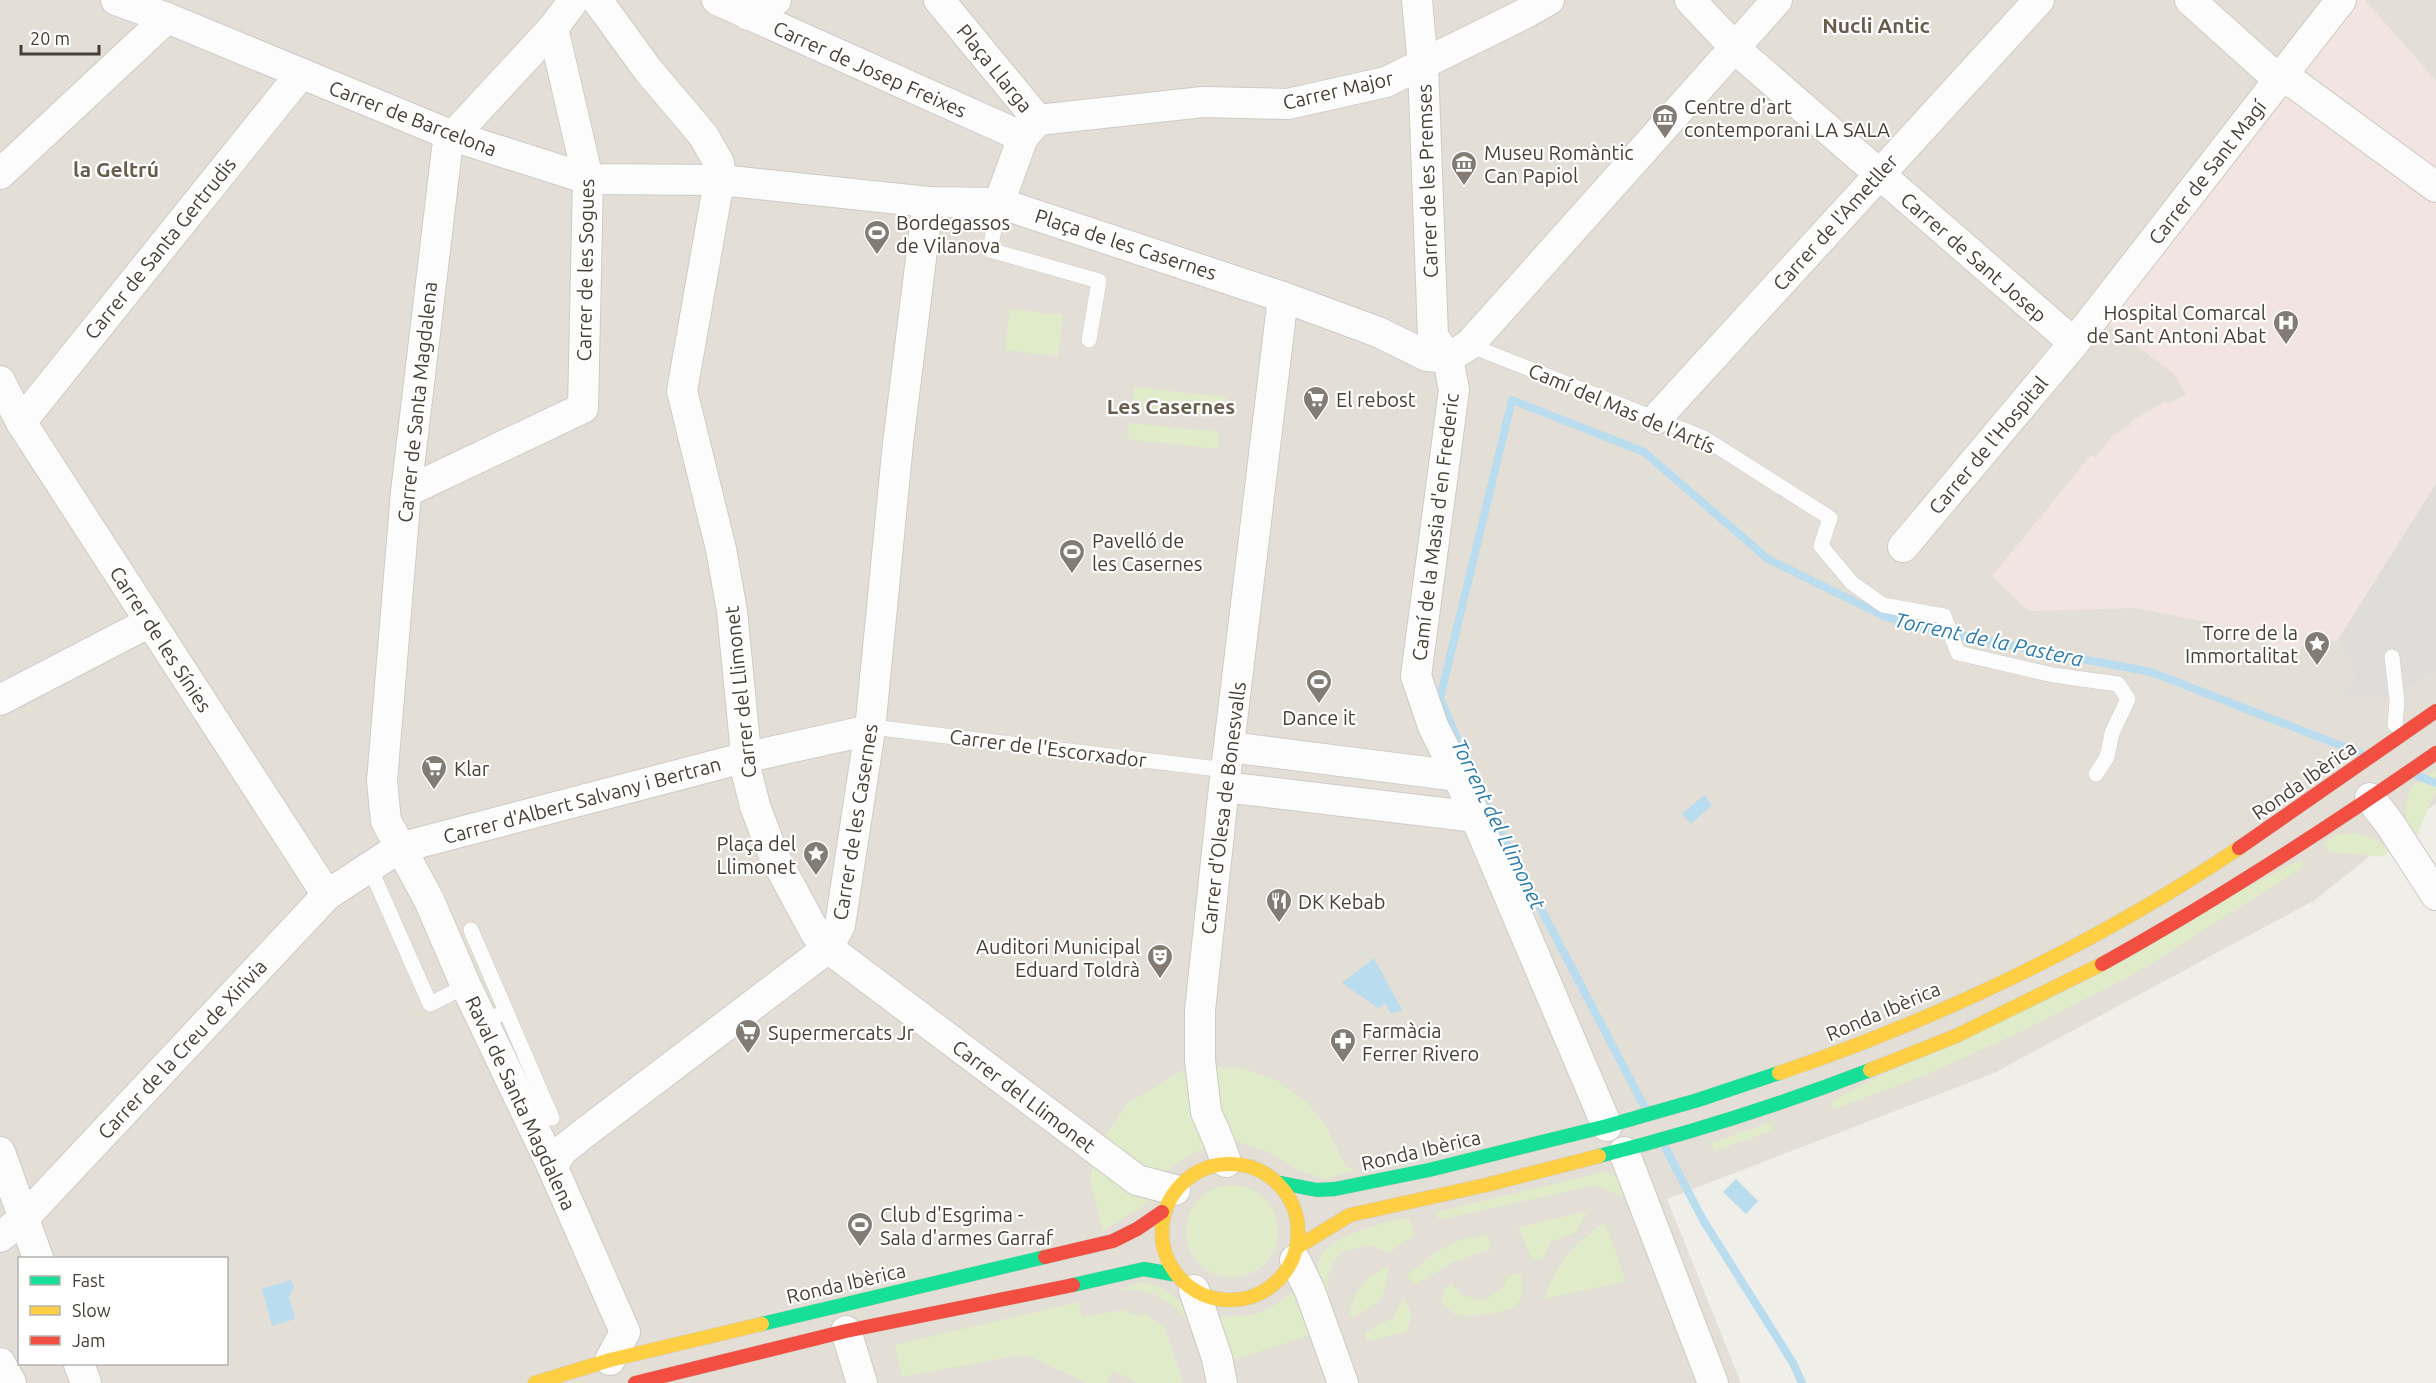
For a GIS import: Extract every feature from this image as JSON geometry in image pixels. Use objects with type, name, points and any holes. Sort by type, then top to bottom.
[{"type":"street","name":"Carrer de Barcelona","points":[[116,0],[167,18],[300,75],[453,136],[588,179],[722,180],[928,202]]},
{"type":"street","name":"Carrer de Santa Magdalena","points":[[399,848],[386,821],[382,781],[406,492],[447,149],[453,136],[553,28],[574,0]]},
{"type":"street","points":[[597,0],[648,70],[703,135],[719,164],[722,180]]},
{"type":"street","name":"Carrer de Josep Freixes","points":[[717,0],[748,15],[1030,128]]},
{"type":"street","points":[[748,15],[762,5],[776,0]]},
{"type":"street","name":"Plaça Llarga","points":[[939,0],[1030,128],[999,202]]},
{"type":"street","name":"Carrer de les Premses","points":[[1418,0],[1423,65],[1433,336],[1459,352]]},
{"type":"street","name":"Carrer Major","points":[[1030,128],[1203,102],[1288,104],[1386,82],[1549,0]]},
{"type":"street","name":"Carrer de Sant Josep","points":[[1690,0],[1734,47],[2074,343]]},
{"type":"street","points":[[1459,352],[1777,0]]},
{"type":"street","name":"Carrer de l'Ametller","points":[[1656,419],[2039,0]]},
{"type":"street","points":[[2190,0],[2279,80],[2294,82],[2436,187]]},
{"type":"street","name":"Carrer de Sant Magí","points":[[2074,343],[2341,0]]},
{"type":"street","points":[[0,174],[167,18]]},
{"type":"street","name":"Carrer de les Sogues","points":[[406,492],[583,408],[588,179],[553,28]]},
{"type":"street","name":"Carrer de Santa Gertrudis","points":[[21,422],[300,75]]},
{"type":"street","name":"Carrer del Llimonet","points":[[722,180],[716,198],[682,392],[721,549],[732,611],[745,744],[743,758],[755,806],[774,856],[816,934],[828,948],[1137,1180],[1169,1201]]},
{"type":"street","name":"Plaça de les Casernes","points":[[928,202],[999,202],[1283,297],[1378,332],[1427,356],[1459,352]]},
{"type":"street","name":"Carrer de les Casernes","points":[[552,1166],[563,1150],[583,1134],[828,948],[840,925],[870,730],[898,450],[928,202]]},
{"type":"street","name":"Carrer d'Olesa de Bonesvalls","points":[[1226,1162],[1206,1112],[1199,1038],[1200,1010],[1226,768],[1283,297]]},
{"type":"street","name":"Carrer de l'Hospital","points":[[1903,547],[2074,343]]},
{"type":"street","name":"Camí de la Masia d'en Frederic","points":[[1459,352],[1416,676],[1433,726],[1476,817],[1607,1126]]},
{"type":"street","name":"Carrer de les Sínies","points":[[0,381],[21,422],[327,895]]},
{"type":"street","points":[[0,700],[150,622]]},
{"type":"street","name":"Ronda Ibèrica","points":[[1281,1183],[1317,1190],[1335,1189],[1429,1170],[1607,1126],[1698,1100],[1852,1048],[2029,969],[2129,916],[2205,871],[2312,800],[2324,789],[2436,711]]},
{"type":"street","name":"Carrer d'Albert Salvany i Bertran","points":[[399,848],[743,758],[870,730]]},
{"type":"street","points":[[1297,1253],[1350,1215],[1624,1152],[1693,1132],[1877,1069],[1999,1016],[2079,977],[2160,932],[2370,798],[2436,753]]},
{"type":"street","name":"Carrer de l'Escorxador","points":[[1226,768],[1458,776]]},
{"type":"street","name":"Carrer de l'Escorxador","points":[[1226,768],[1476,817]]},
{"type":"street","points":[[2370,798],[2390,824],[2436,895]]},
{"type":"street","points":[[370,868],[379,830],[386,821]]},
{"type":"street","name":"Carrer de la Creu de Xirivia","points":[[0,1238],[23,1219],[327,895],[399,848]]},
{"type":"street","name":"Raval de Santa Magdalena","points":[[399,848],[429,900],[466,986],[495,1017],[552,1166],[625,1332],[610,1360]]},
{"type":"street","points":[[0,1152],[38,1257]]},
{"type":"street","points":[[1624,1152],[1713,1383]]},
{"type":"street","points":[[650,1381],[846,1331],[1144,1269],[1183,1282],[1211,1298],[1231,1301],[1252,1298],[1270,1289],[1286,1275],[1297,1253],[1301,1231],[1295,1205],[1281,1183],[1255,1167],[1226,1162],[1206,1167],[1188,1177],[1169,1201],[1163,1246],[1183,1282],[1216,1358],[1222,1383]]},
{"type":"street","name":"Ronda Ibèrica","points":[[535,1383],[610,1360],[1113,1241],[1137,1229],[1169,1201]]},
{"type":"street","points":[[1297,1253],[1343,1383]]},
{"type":"street","points":[[846,1331],[862,1383]]},
{"type":"street","points":[[0,1363],[12,1383]]},
{"type":"street","points":[[79,1365],[86,1383]]},
{"type":"lane","points":[[999,202],[990,250],[1099,281],[1089,340]]},
{"type":"lane","name":"Camí del Mas de l'Artís","points":[[1459,352],[1656,419],[1704,438],[1830,518],[1821,546],[1852,584],[1883,605],[1944,616],[1958,653],[2053,675],[2118,684],[2128,699],[2112,733],[2107,757],[2096,774]]},
{"type":"lane","points":[[2392,657],[2397,701],[2395,725]]},
{"type":"lane","name":"Carrer de l'Escorxador","points":[[870,730],[880,728],[1226,768]]},
{"type":"lane","points":[[370,868],[430,1004],[466,986]]},
{"type":"lane","points":[[471,930],[495,1017],[552,1118]]},
{"type":"shaded area","points":[[0,0],[2436,0],[2436,803],[2315,900],[1994,1073],[1667,1199],[1741,1383],[0,1383]]},
{"type":"shaded area","name":"Hospital Comarcal de Sant Antoni Abat","points":[[2350,0],[2365,0],[2436,81],[2436,484],[2338,640],[2303,646],[2294,658],[2264,642],[2212,623],[2135,608],[2032,611],[2025,608],[1992,576],[2091,455],[2095,458],[2112,436],[2130,425],[2130,422],[2166,401],[2168,404],[2186,394],[2174,374],[2099,318]]},
{"type":"shaded area","points":[[2436,484],[2436,672],[2393,697],[2338,695],[2354,679],[2352,661],[2338,640]]},
{"type":"green space","points":[[1010,309],[1063,315],[1058,356],[1005,350]]},
{"type":"green space","points":[[1134,387],[1226,397],[1224,417],[1132,406]]},
{"type":"green space","points":[[1129,423],[1219,432],[1218,449],[1127,439]]},
{"type":"green space","points":[[2436,770],[2436,790],[2416,838],[2407,821],[2406,801],[2414,785]]},
{"type":"green space","points":[[2356,833],[2379,841],[2390,850],[2383,857],[2330,852],[2323,844],[2339,834]]},
{"type":"green space","points":[[2300,860],[2305,866],[2136,973],[2018,1033],[1926,1075],[1834,1109],[1830,1102]]},
{"type":"green space","points":[[1208,1066],[1245,1069],[1278,1081],[1306,1101],[1325,1125],[1346,1167],[1357,1169],[1325,1179],[1297,1170],[1268,1152],[1244,1144],[1227,1134]]},
{"type":"green space","points":[[1193,1068],[1208,1147],[1188,1156],[1162,1174],[1145,1175],[1101,1143],[1128,1103],[1183,1070]]},
{"type":"green space","points":[[1771,1122],[1774,1130],[1715,1151],[1711,1143]]},
{"type":"green space","points":[[1095,1159],[1149,1198],[1147,1204],[1103,1231],[1090,1180]]},
{"type":"green space","points":[[1603,1172],[1622,1178],[1628,1196],[1624,1197],[1595,1185],[1439,1220],[1436,1212]]},
{"type":"green space","points":[[1232,1185],[1249,1189],[1264,1199],[1274,1214],[1278,1231],[1274,1248],[1264,1263],[1249,1273],[1232,1277],[1215,1273],[1200,1263],[1190,1248],[1186,1231],[1190,1214],[1200,1199],[1215,1189]]},
{"type":"green space","points":[[1588,1211],[1575,1233],[1551,1242],[1542,1259],[1532,1260],[1518,1227]]},
{"type":"green space","points":[[1409,1218],[1414,1235],[1389,1253],[1371,1246],[1342,1251],[1328,1277],[1336,1320],[1317,1279],[1318,1264],[1323,1254],[1332,1245],[1357,1232]]},
{"type":"green space","points":[[1605,1222],[1626,1281],[1544,1299],[1555,1274],[1568,1255],[1584,1238]]},
{"type":"green space","points":[[1488,1235],[1491,1249],[1452,1262],[1416,1285],[1406,1275],[1438,1251],[1459,1240]]},
{"type":"green space","points":[[1389,1265],[1383,1295],[1379,1301],[1368,1310],[1348,1319],[1356,1293],[1366,1281]]},
{"type":"green space","points":[[1521,1273],[1521,1298],[1512,1308],[1487,1314],[1460,1315],[1451,1312],[1441,1301],[1445,1288],[1451,1283],[1462,1295],[1483,1301],[1502,1289],[1509,1275]]},
{"type":"green space","points":[[1141,1282],[1162,1288],[1189,1308],[1204,1366],[1194,1334],[1188,1323],[1173,1306],[1153,1294],[1118,1290]]},
{"type":"green space","points":[[1296,1289],[1314,1334],[1229,1361],[1217,1316],[1230,1317],[1260,1313],[1277,1304]]},
{"type":"green space","points":[[1403,1297],[1412,1315],[1406,1332],[1367,1341],[1365,1332],[1393,1318]]},
{"type":"green space","points":[[1078,1302],[1082,1317],[1122,1310],[1140,1316],[1143,1313],[1164,1326],[1183,1383],[1138,1383],[1113,1371],[1107,1383],[1086,1383],[1032,1357],[1021,1355],[902,1377],[895,1345]]},
{"type":"water","points":[[1704,795],[1712,805],[1691,824],[1682,814]]},
{"type":"water","points":[[1374,958],[1402,1010],[1391,1014],[1386,1003],[1378,1008],[1342,983]]},
{"type":"water","points":[[1736,1179],[1758,1201],[1746,1214],[1723,1192]]},
{"type":"water","points":[[291,1280],[294,1287],[289,1297],[295,1319],[272,1326],[262,1289]]},
{"type":"waterway","name":"Torrent de la Pastera","points":[[1467,762],[1440,698],[1512,400],[1644,452],[1768,559],[1886,617],[1977,639],[2151,672],[2360,753]]},
{"type":"waterway","name":"Torrent de la Pastera","points":[[2418,776],[2436,783]]},
{"type":"waterway","name":"Torrent del Llimonet","points":[[1483,798],[1644,1106]]},
{"type":"waterway","points":[[1666,1149],[1703,1220],[1793,1363],[1802,1383]]},
{"type":"traffic: fast","points":[[1599,1156],[1736,1117],[1870,1070]]},
{"type":"traffic: fast","points":[[1281,1183],[1317,1190],[1335,1189],[1429,1170],[1607,1126],[1698,1100],[1779,1073]]},
{"type":"traffic: fast","points":[[762,1324],[1045,1257]]},
{"type":"traffic: fast","points":[[1073,1285],[1144,1269],[1172,1274]]},
{"type":"traffic: slow","points":[[1779,1073],[1899,1028],[2016,976],[2131,915],[2239,848]]},
{"type":"traffic: slow","points":[[1870,1070],[1956,1036],[2102,964]]},
{"type":"traffic: slow","points":[[1299,1246],[1350,1215],[1486,1185],[1599,1156]]},
{"type":"traffic: slow","points":[[1230,1164],[1256,1169],[1268,1175],[1278,1184],[1287,1194],[1293,1206],[1298,1232],[1293,1258],[1287,1270],[1278,1280],[1268,1289],[1256,1295],[1230,1300],[1204,1295],[1192,1289],[1182,1280],[1173,1270],[1167,1258],[1162,1232],[1167,1206],[1173,1194],[1182,1184],[1192,1175],[1204,1169],[1230,1164]]},
{"type":"traffic: slow","points":[[535,1383],[610,1360],[762,1324]]},
{"type":"traffic: jam","points":[[2239,848],[2436,711]]},
{"type":"traffic: jam","points":[[2102,964],[2188,915],[2272,863],[2436,753]]},
{"type":"traffic: jam","points":[[1045,1257],[1113,1241],[1137,1229],[1162,1212]]},
{"type":"traffic: jam","points":[[635,1383],[846,1331],[1073,1285]]},
{"type":"place","name":"Centre d'art contemporani LA SALA","points":[[1665,140]]},
{"type":"place","name":"Museu Romàntic Can Papiol","points":[[1464,187]]},
{"type":"place","name":"Bordegassos de Vilanova","points":[[877,256]]},
{"type":"place","name":"Hospital Comarcal de Sant Antoni Abat","points":[[2286,346]]},
{"type":"place","name":"El rebost","points":[[1316,422]]},
{"type":"place","name":"Pavelló de les Casernes","points":[[1072,575]]},
{"type":"place","name":"Torre de la Immortalitat","points":[[2317,667]]},
{"type":"place","name":"Dance it","points":[[1319,705]]},
{"type":"place","name":"Klar","points":[[434,791]]},
{"type":"place","name":"Plaça del Llimonet","points":[[816,877]]},
{"type":"place","name":"DK Kebab","points":[[1279,924]]},
{"type":"place","name":"Auditori Municipal Eduard Toldrà","points":[[1160,980]]},
{"type":"place","name":"Supermercats Jr","points":[[748,1055]]},
{"type":"place","name":"Farmàcia Ferrer Rivero","points":[[1343,1064]]},
{"type":"place","name":"Club d'Esgrima - Sala d'armes Garraf","points":[[860,1248]]},
{"type":"district","name":"Nucli Antic","points":[[1876,25]]},
{"type":"district","name":"la Geltrú","points":[[116,169]]},
{"type":"district","name":"Les Casernes","points":[[1171,406]]}]
